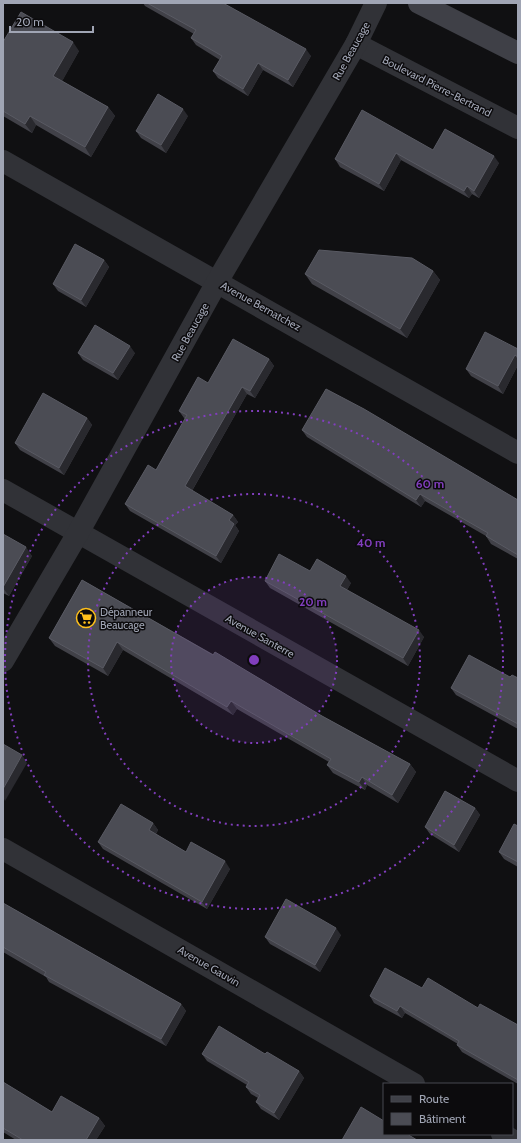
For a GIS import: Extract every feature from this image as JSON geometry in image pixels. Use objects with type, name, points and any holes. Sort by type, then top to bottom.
[{"type":"main road","points":[[420,3],[518,52]]},
{"type":"street","name":"Rue Beaucage","points":[[3,661],[78,533],[217,282],[356,44],[376,3]]},
{"type":"street","name":"Boulevard Pierre-Bertrand","points":[[356,44],[518,128]]},
{"type":"street","name":"Avenue Bernatchez","points":[[3,161],[518,453]]},
{"type":"street","name":"Avenue Santerre","points":[[3,490],[518,781]]},
{"type":"street","name":"Avenue Gauvin","points":[[3,848],[412,1083]]},
{"type":"building","points":[[147,3],[223,3],[306,49],[288,80],[258,63],[243,89],[213,71],[222,56],[191,38],[196,30]]},
{"type":"building","points":[[21,12],[73,42],[53,76],[108,107],[85,147],[30,116],[25,124],[3,111],[3,42]]},
{"type":"building","points":[[158,94],[183,109],[161,145],[136,131]]},
{"type":"building","points":[[362,110],[433,150],[445,129],[494,156],[474,191],[467,186],[464,191],[396,153],[379,184],[335,159]]},
{"type":"building","points":[[75,244],[104,260],[81,300],[53,284]]},
{"type":"building","points":[[319,250],[412,258],[433,271],[400,329],[305,274]]},
{"type":"building","points":[[95,325],[130,346],[113,373],[78,353]]},
{"type":"building","points":[[485,332],[518,349],[518,357],[515,355],[498,386],[466,369]]},
{"type":"building","points":[[233,339],[269,359],[250,391],[242,387],[185,486],[233,515],[229,520],[234,524],[216,556],[125,504],[148,465],[156,470],[187,415],[179,411],[198,377],[208,383]]},
{"type":"building","points":[[326,389],[364,409],[518,500],[518,555],[486,536],[488,533],[420,494],[416,500],[302,430]]},
{"type":"building","points":[[43,393],[87,418],[59,468],[15,443]]},
{"type":"building","points":[[3,534],[26,547],[3,587]]},
{"type":"building","points":[[279,554],[310,571],[317,559],[346,576],[340,586],[419,630],[403,658],[265,581]]},
{"type":"building","points":[[82,580],[213,655],[215,652],[322,716],[410,764],[392,795],[362,777],[359,782],[327,765],[331,759],[231,701],[227,707],[117,642],[103,668],[49,638]]},
{"type":"building","points":[[469,655],[510,677],[512,675],[518,678],[518,724],[451,688]]},
{"type":"building","points":[[3,744],[22,755],[3,789]]},
{"type":"building","points":[[445,791],[475,808],[454,845],[425,827]]},
{"type":"building","points":[[121,804],[153,823],[149,830],[186,852],[191,842],[225,861],[202,902],[98,842]]},
{"type":"building","points":[[514,824],[518,826],[518,862],[499,852]]},
{"type":"building","points":[[286,899],[336,928],[315,965],[265,937]]},
{"type":"building","points":[[3,903],[181,1004],[161,1039],[44,975],[46,972],[3,947]]},
{"type":"building","points":[[385,968],[422,988],[428,978],[478,1008],[480,1004],[518,1025],[518,1080],[457,1045],[459,1041],[400,1006],[397,1011],[370,996]]},
{"type":"building","points":[[219,1026],[265,1054],[267,1052],[299,1071],[274,1113],[256,1102],[260,1095],[246,1087],[249,1082],[202,1054]]},
{"type":"building","points":[[3,1082],[52,1112],[61,1096],[99,1118],[86,1140],[23,1140],[3,1128]]},
{"type":"building","points":[[361,1107],[383,1120],[383,1135],[409,1135],[417,1140],[342,1140]]},
{"type":"place","name":"Dépanneur Beaucage","points":[[86,618]]}]
